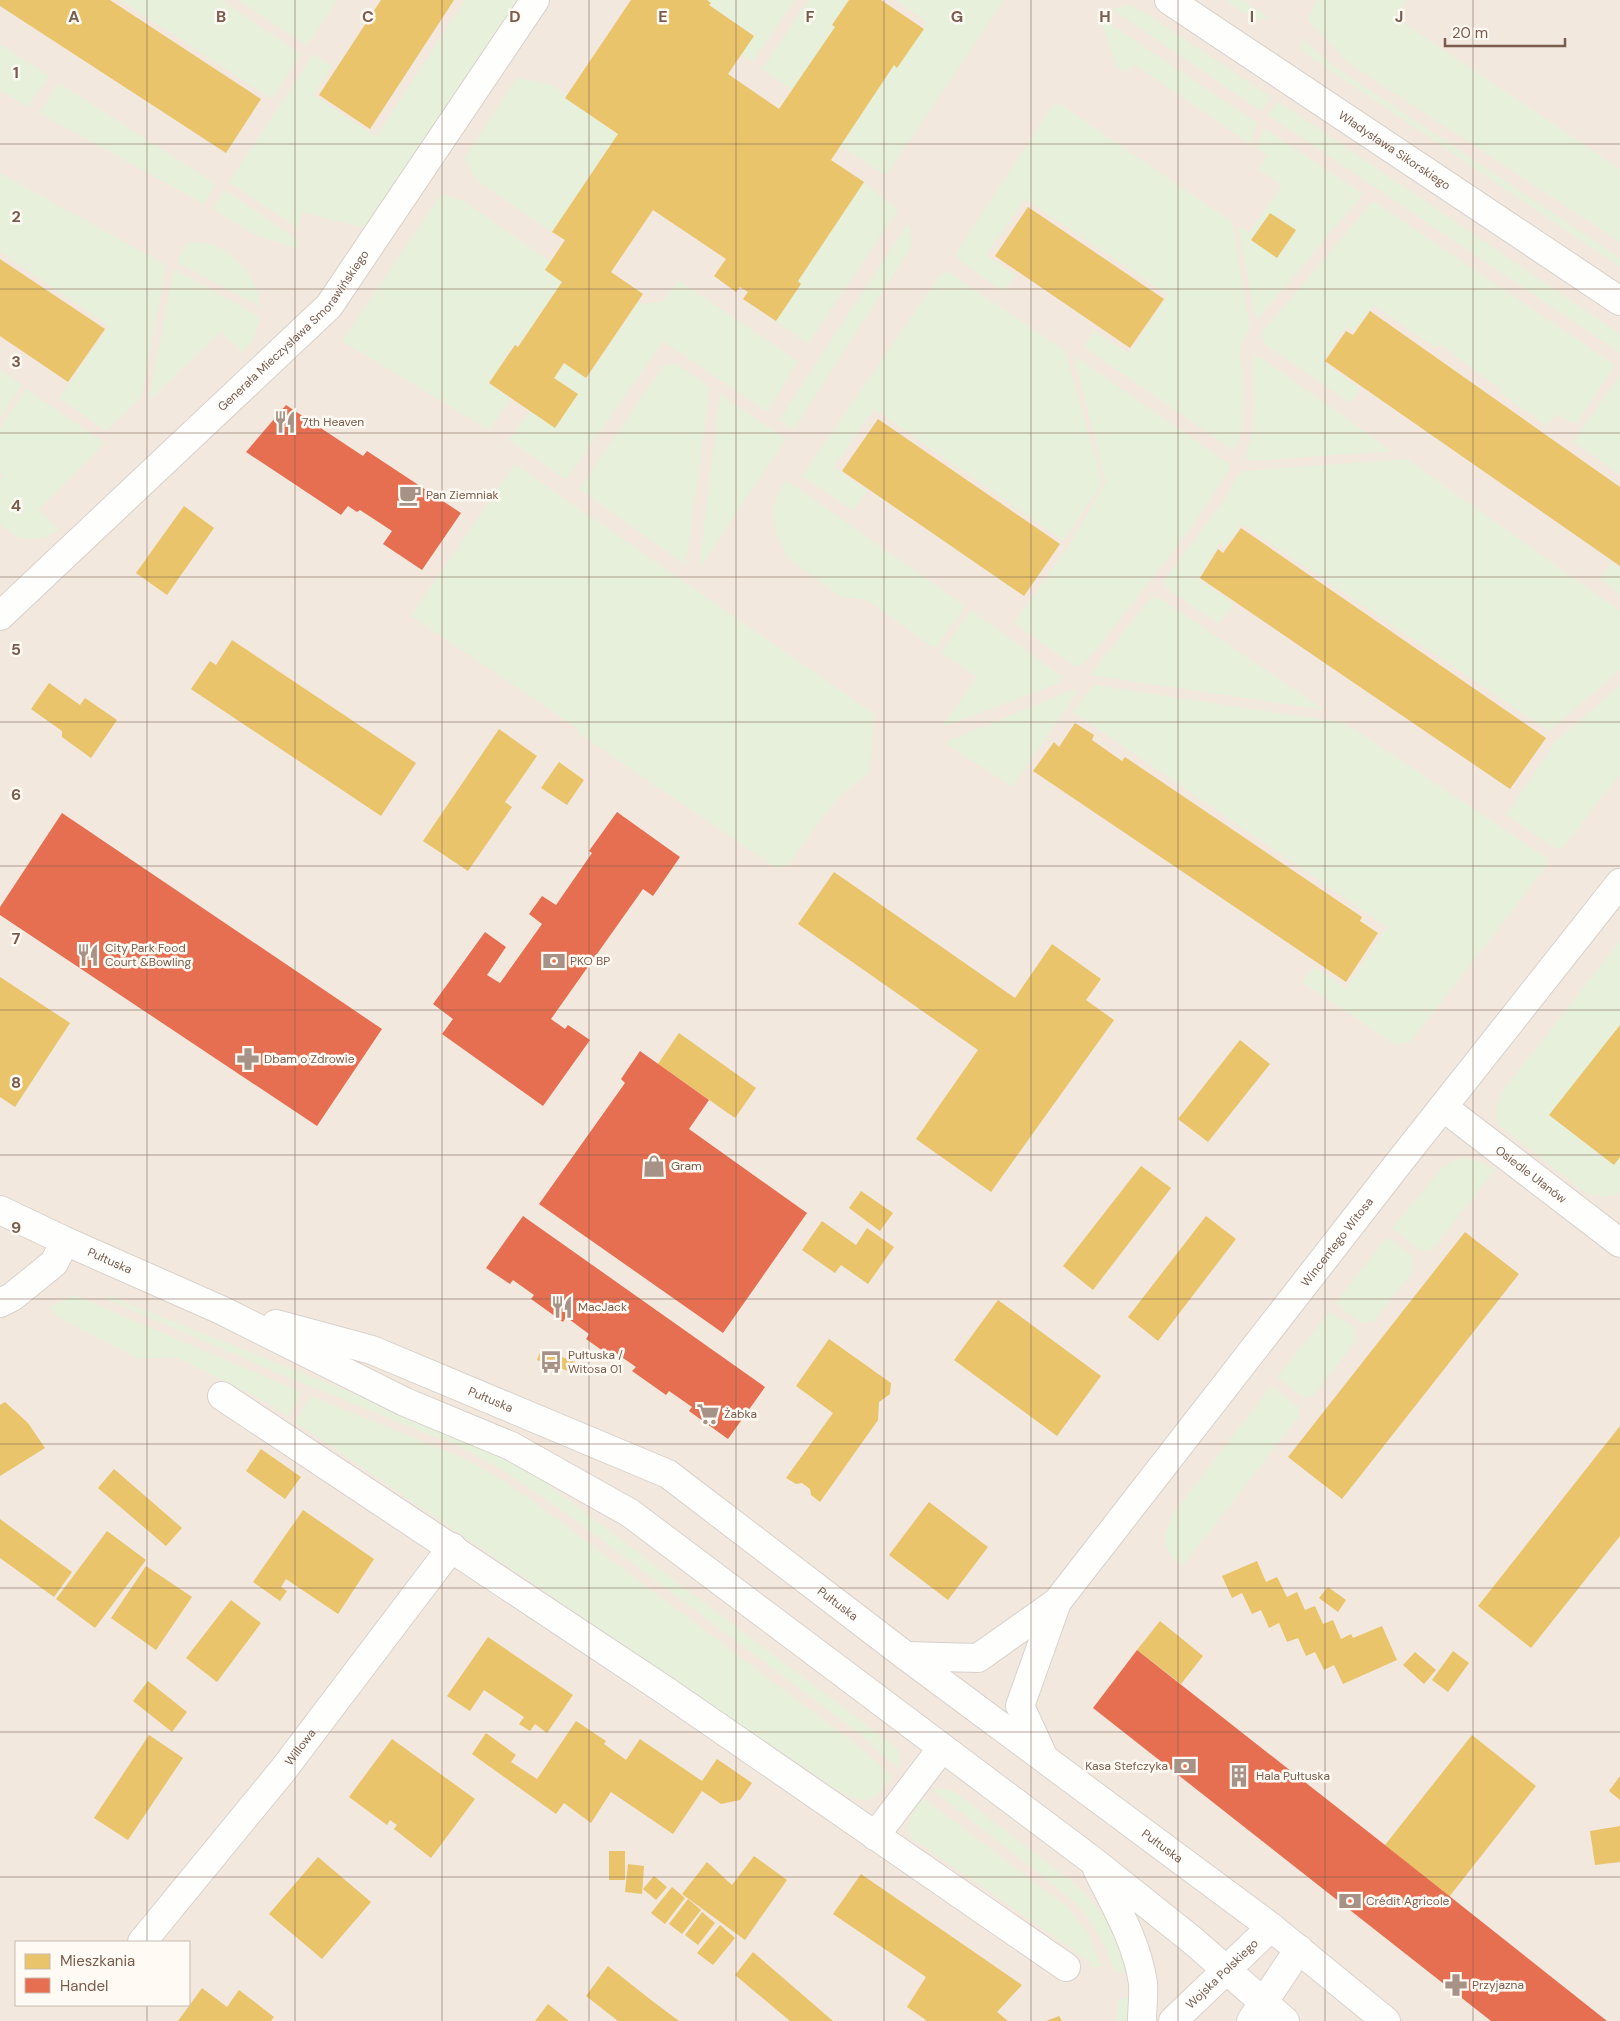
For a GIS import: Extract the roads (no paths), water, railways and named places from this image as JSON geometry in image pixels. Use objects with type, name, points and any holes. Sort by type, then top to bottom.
[{"type":"street","name":"Generała Mieczysława Smorawińskiego","points":[[0,616],[329,306],[535,0]]},
{"type":"street","name":"Władysława Sikorskiego","points":[[1169,0],[1620,301]]},
{"type":"street","name":"Wincentego Witosa","points":[[906,1656],[978,1658],[1057,1602],[1620,883]]},
{"type":"street","name":"Osiedle Ułanów","points":[[1443,1107],[1620,1243]]},
{"type":"street","name":"Pułtuska","points":[[0,1210],[221,1310],[405,1402],[511,1446],[630,1513],[1093,1861],[1192,1940],[1225,1970],[1257,2012],[1285,2021]]},
{"type":"street","points":[[0,1304],[12,1297],[54,1263],[65,1241]]},
{"type":"street","name":"Pułtuska","points":[[221,1310],[372,1350],[668,1474],[906,1656],[1271,1927],[1386,2021]]},
{"type":"street","points":[[222,1396],[452,1547],[1066,1967]]},
{"type":"street","name":"Willowa","points":[[143,1941],[284,1770],[452,1547]]},
{"type":"street","name":"Wincentego Witosa","points":[[1044,1758],[1020,1706],[1057,1602]]},
{"type":"street","points":[[875,1836],[942,1748]]},
{"type":"street","points":[[1093,1861],[1122,1917],[1137,1956],[1143,1984],[1142,2021]]},
{"type":"street","name":"Wojska Polskiego","points":[[1173,2021],[1271,1927]]},
{"type":"street","points":[[1257,2012],[1299,1949]]},
{"type":"place","name":"7th Heaven","points":[[285,422]]},
{"type":"place","name":"Pan Ziemniak","points":[[410,495]]},
{"type":"place","name":"City Park Food Court &Bowling","points":[[88,955]]},
{"type":"place","name":"PKO BP","points":[[554,961]]},
{"type":"place","name":"Dbam o Zdrowie","points":[[248,1059]]},
{"type":"place","name":"Gram","points":[[654,1166]]},
{"type":"place","name":"MacJack","points":[[562,1307]]},
{"type":"place","name":"Pułtuska / Witosa 01","points":[[551,1362]]},
{"type":"place","name":"Żabka","points":[[708,1414]]},
{"type":"place","name":"Kasa Stefczyka","points":[[1185,1766]]},
{"type":"place","name":"Hala Pułtuska","points":[[1239,1776]]},
{"type":"place","name":"Crédit Agricole","points":[[1350,1901]]},
{"type":"place","name":"Przyjazna","points":[[1456,1985]]}]
